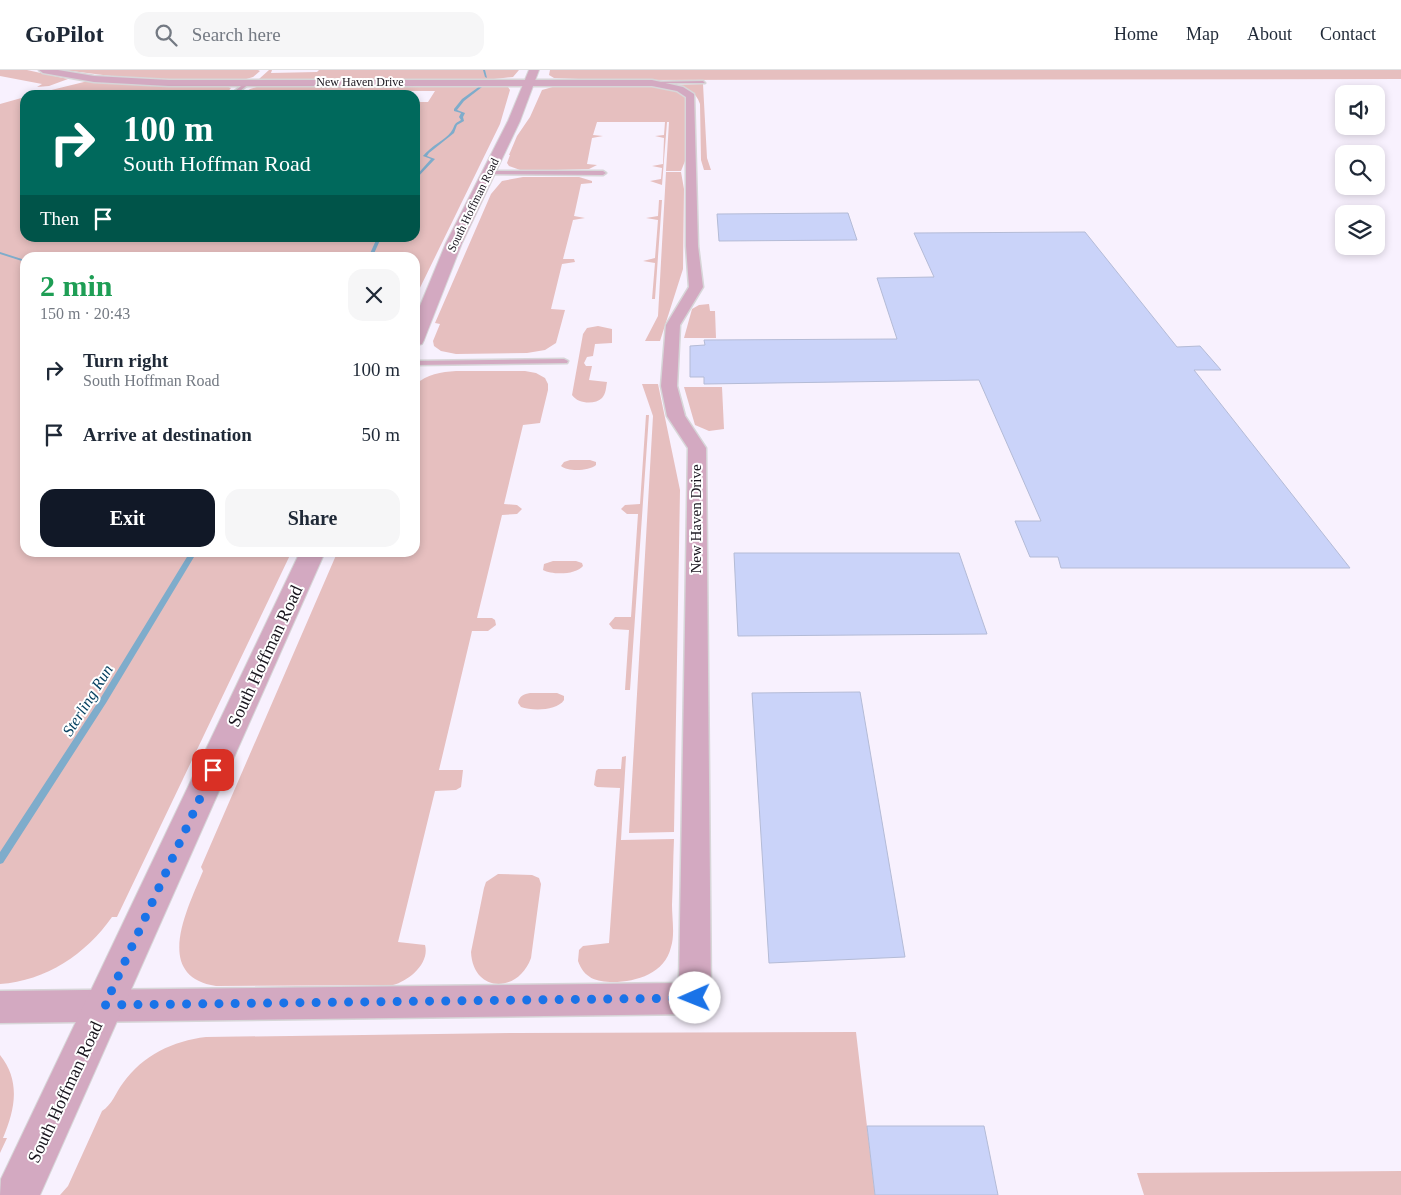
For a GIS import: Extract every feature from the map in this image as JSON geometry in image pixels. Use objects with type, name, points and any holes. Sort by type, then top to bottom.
[{"type":"street","name":"New Haven Drive","points":[[43,70],[87,78],[128,81],[248,83],[531,76],[652,83],[685,91],[691,96],[693,103],[692,246],[696,287],[673,325],[669,386],[676,416],[696,448],[695,998],[105,1005]]},
{"type":"street","name":"South Hoffman Road","points":[[420,328],[454,243],[514,121],[531,76]]},
{"type":"street","name":"South Hoffman Road","points":[[17,1195],[311,557]]},
{"type":"street","points":[[0,1007],[105,1005]]},
{"type":"lane","points":[[652,83],[703,82]]},
{"type":"lane","points":[[239,90],[248,83]]},
{"type":"lane","points":[[488,173],[603,173]]},
{"type":"lane","points":[[420,363],[564,361]]},
{"type":"shaded area","points":[[0,70],[1401,70],[1401,1195],[0,1195]]},
{"type":"shaded area","points":[[0,70],[27,70],[68,79],[49,86],[37,87],[42,84],[0,76]]},
{"type":"shaded area","points":[[63,70],[260,71],[253,77],[243,80],[187,80],[127,78]]},
{"type":"shaded area","points":[[269,70],[272,70],[271,73],[317,72],[319,70],[519,70],[513,77],[494,79],[259,79]]},
{"type":"shaded area","points":[[550,70],[1401,70],[1401,79],[603,80],[554,78],[549,75]]},
{"type":"shaded area","points":[[88,81],[145,85],[226,86],[231,88],[229,90],[51,90]]},
{"type":"shaded area","points":[[645,84],[672,89],[685,97],[685,161],[681,171],[666,171],[669,122],[667,122],[662,185],[650,181],[661,179],[662,168],[652,166],[663,164],[664,138],[655,136],[664,135],[665,122],[597,122],[593,135],[603,136],[592,138],[587,164],[597,165],[589,169],[523,171],[509,166],[507,163],[517,136],[530,117],[542,90],[556,86]]},
{"type":"shaded area","points":[[703,84],[707,158],[711,170],[704,170],[701,160],[700,104],[698,99],[689,90],[672,85]]},
{"type":"shaded area","points":[[264,85],[501,86],[508,87],[510,90],[500,124],[420,288],[420,252],[20,252],[20,557],[289,557],[117,917],[112,917],[90,943],[64,963],[33,977],[17,982],[0,984],[0,104],[20,98],[20,242],[420,242],[420,102],[428,102],[435,91],[248,90]]},
{"type":"shaded area","points":[[666,172],[681,172],[684,189],[683,269],[660,341],[645,341],[658,316]]},
{"type":"shaded area","points":[[523,177],[579,177],[592,181],[592,183],[581,184],[574,216],[585,218],[573,220],[563,259],[574,259],[575,262],[562,264],[551,309],[565,310],[556,343],[545,350],[527,353],[456,354],[441,351],[434,346],[433,341],[440,324],[435,323],[491,194],[502,181]]},
{"type":"shaded area","points":[[659,200],[662,200],[655,299],[652,299],[655,263],[643,261],[655,258],[658,220],[646,218],[658,216]]},
{"type":"shaded area","points":[[709,304],[710,311],[715,311],[716,338],[684,338],[692,309],[699,305]]},
{"type":"shaded area","points":[[598,326],[612,329],[612,343],[595,344],[593,356],[587,357],[584,363],[586,366],[592,366],[589,380],[607,382],[606,390],[603,396],[595,402],[582,402],[572,395],[583,334],[587,328]]},
{"type":"shaded area","points":[[525,371],[536,373],[545,378],[548,390],[540,423],[523,425],[504,504],[517,505],[522,509],[517,514],[502,515],[477,618],[492,618],[495,620],[496,625],[488,631],[472,631],[439,770],[463,770],[461,787],[456,790],[435,791],[398,942],[425,945],[426,952],[424,958],[417,970],[405,980],[393,985],[216,986],[196,980],[185,969],[180,955],[180,939],[190,903],[203,871],[201,867],[335,557],[420,557],[420,381],[434,374],[445,372]]},
{"type":"shaded area","points":[[642,384],[658,384],[680,490],[674,832],[629,833],[653,416]]},
{"type":"shaded area","points":[[684,387],[722,387],[724,429],[709,431],[695,425]]},
{"type":"shaded area","points":[[646,415],[649,415],[630,690],[625,690],[629,630],[613,629],[609,624],[615,617],[631,617],[638,514],[627,514],[621,509],[625,505],[640,504]]},
{"type":"shaded area","points":[[570,460],[590,460],[596,462],[596,465],[589,469],[578,470],[561,466],[564,462]]},
{"type":"shaded area","points":[[553,561],[576,561],[582,563],[583,566],[570,573],[552,573],[543,570],[544,564]]},
{"type":"shaded area","points":[[530,693],[557,693],[564,696],[564,700],[561,704],[544,709],[521,707],[518,703],[519,699]]},
{"type":"shaded area","points":[[626,756],[621,840],[674,839],[673,937],[668,956],[656,970],[640,978],[622,982],[607,982],[591,978],[578,961],[579,950],[583,946],[609,943],[620,788],[597,787],[594,785],[598,769],[621,769],[622,757]]},
{"type":"shaded area","points":[[498,874],[532,875],[539,878],[541,884],[531,958],[525,970],[516,978],[507,983],[497,984],[487,981],[479,975],[474,966],[471,952],[486,882]]},
{"type":"shaded area","points":[[856,1032],[875,1195],[60,1195],[68,1186],[102,1111],[111,1102],[131,1073],[149,1057],[160,1051],[194,1039],[206,1037],[516,1033]]},
{"type":"shaded area","points":[[0,1055],[11,1075],[14,1096],[11,1117],[3,1138],[7,1138],[0,1153]]},
{"type":"shaded area","points":[[1401,1171],[1401,1195],[1144,1195],[1137,1173]]},
{"type":"building","points":[[848,213],[857,240],[719,241],[717,214]]},
{"type":"building","points":[[1085,232],[1177,347],[1200,346],[1221,370],[1194,370],[1350,568],[1061,568],[1058,557],[1030,557],[1015,521],[1041,521],[979,380],[704,384],[704,377],[690,377],[690,346],[705,345],[704,340],[897,339],[877,278],[934,277],[914,233]]},
{"type":"building","points":[[734,553],[959,553],[987,634],[738,636]]},
{"type":"building","points":[[860,692],[905,957],[769,963],[752,693]]},
{"type":"building","points":[[867,1126],[984,1126],[998,1195],[875,1195]]},
{"type":"waterway","name":"Sterling Run","points":[[484,70],[486,77]]},
{"type":"waterway","name":"Sterling Run","points":[[420,173],[433,159],[425,156],[428,152],[453,132],[456,124],[463,120],[461,117],[463,113],[455,110],[463,100],[481,87]]},
{"type":"waterway","name":"Sterling Run","points":[[373,252],[377,242]]},
{"type":"waterway","points":[[0,253],[20,259]]},
{"type":"waterway","name":"Sterling Run","points":[[0,860],[103,701],[191,557]]},
{"type":"route","points":[[213,770],[105,1005],[695,998]]}]
